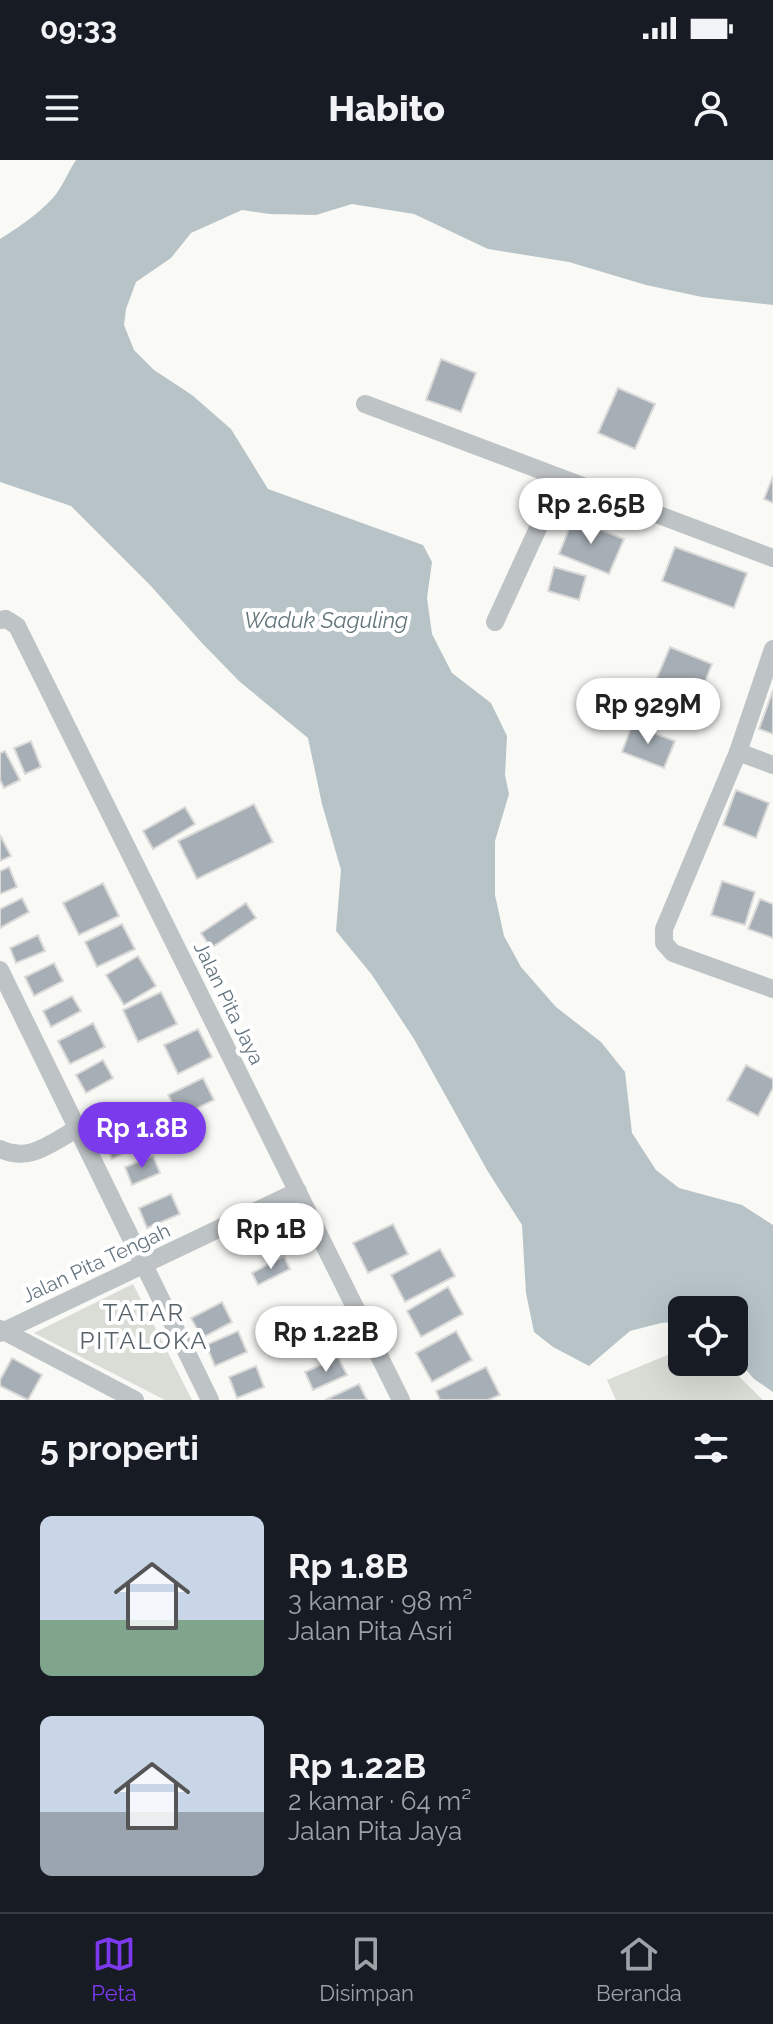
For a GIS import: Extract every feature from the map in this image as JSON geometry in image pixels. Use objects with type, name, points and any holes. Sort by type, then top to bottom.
[{"type":"street","points":[[365,404],[773,558]]},
{"type":"street","points":[[495,622],[561,478]]},
{"type":"street","name":"Jalan Pita Jaya","points":[[8,623],[298,1191],[401,1400]]},
{"type":"street","points":[[773,649],[738,752],[664,929],[664,943],[673,953],[773,989]]},
{"type":"street","points":[[738,752],[773,765]]},
{"type":"street","points":[[0,970],[210,1400]]},
{"type":"street","points":[[0,1149],[28,1155],[77,1129]]},
{"type":"street","name":"Jalan Pita Tengah","points":[[1,1331],[298,1191]]},
{"type":"street","points":[[1,1331],[135,1400]]},
{"type":"shaded area","points":[[133,1284],[192,1400],[165,1400],[34,1333]]},
{"type":"shaded area","points":[[668,1355],[668,1376],[738,1376],[763,1400],[616,1400],[607,1380]]},
{"type":"water","name":"Waduk Saguling","points":[[76,160],[773,160],[773,305],[702,297],[646,285],[569,262],[488,249],[414,214],[352,204],[316,215],[242,210],[191,233],[171,258],[136,282],[124,325],[134,350],[154,370],[192,395],[231,429],[268,489],[423,545],[432,562],[427,598],[432,634],[452,673],[491,703],[507,736],[505,775],[509,794],[495,841],[495,895],[504,936],[521,967],[556,1007],[601,1042],[625,1072],[632,1133],[656,1170],[679,1188],[742,1205],[773,1225],[773,1392],[748,1372],[748,1296],[668,1296],[668,1322],[630,1331],[589,1366],[553,1347],[534,1332],[526,1293],[522,1225],[487,1170],[414,1039],[372,975],[336,931],[341,870],[322,804],[308,738],[239,681],[71,506],[0,482],[0,239],[28,220],[59,190]]},
{"type":"building","points":[[441,359],[476,373],[461,412],[426,400]]},
{"type":"building","points":[[618,388],[655,404],[635,449],[598,433]]},
{"type":"building","points":[[773,476],[773,503],[764,499]]},
{"type":"building","points":[[573,519],[624,539],[609,574],[559,554]]},
{"type":"building","points":[[675,547],[747,573],[734,608],[662,581]]},
{"type":"building","points":[[554,567],[586,576],[579,600],[548,591]]},
{"type":"building","points":[[670,647],[712,664],[698,700],[655,682]]},
{"type":"building","points":[[773,690],[773,734],[759,729]]},
{"type":"building","points":[[632,725],[675,741],[664,768],[622,752]]},
{"type":"building","points":[[31,741],[41,767],[25,774],[14,748]]},
{"type":"building","points":[[5,751],[20,780],[4,788],[0,780],[0,753]]},
{"type":"building","points":[[736,790],[769,803],[756,838],[723,825]]},
{"type":"building","points":[[254,804],[273,842],[197,879],[178,841]]},
{"type":"building","points":[[185,807],[195,824],[153,849],[143,831]]},
{"type":"building","points":[[0,835],[11,856],[0,861]]},
{"type":"building","points":[[9,867],[17,887],[0,894],[0,871]]},
{"type":"building","points":[[722,881],[755,892],[745,925],[711,915]]},
{"type":"building","points":[[103,883],[119,916],[79,935],[63,903]]},
{"type":"building","points":[[22,898],[29,912],[0,928],[0,909]]},
{"type":"building","points":[[760,899],[773,904],[773,938],[748,929]]},
{"type":"building","points":[[246,903],[256,918],[211,948],[201,933]]},
{"type":"building","points":[[122,924],[135,949],[97,967],[85,942]]},
{"type":"building","points":[[38,935],[45,951],[16,963],[10,948]]},
{"type":"building","points":[[138,956],[156,986],[124,1005],[106,975]]},
{"type":"building","points":[[54,963],[63,981],[34,996],[25,977]]},
{"type":"building","points":[[161,992],[177,1024],[138,1042],[123,1010]]},
{"type":"building","points":[[72,996],[81,1011],[51,1027],[43,1011]]},
{"type":"building","points":[[93,1023],[105,1047],[70,1064],[58,1041]]},
{"type":"building","points":[[198,1029],[212,1057],[178,1074],[164,1045]]},
{"type":"building","points":[[103,1060],[113,1078],[86,1093],[76,1075]]},
{"type":"building","points":[[746,1065],[773,1079],[773,1088],[758,1116],[727,1100]]},
{"type":"building","points":[[203,1078],[214,1100],[179,1117],[168,1095]]},
{"type":"building","points":[[134,1122],[144,1143],[112,1159],[102,1137]]},
{"type":"building","points":[[153,1156],[160,1173],[132,1185],[125,1167]]},
{"type":"building","points":[[171,1194],[180,1214],[147,1228],[139,1208]]},
{"type":"building","points":[[393,1224],[408,1254],[368,1273],[353,1243]]},
{"type":"building","points":[[440,1249],[455,1276],[405,1302],[391,1275]]},
{"type":"building","points":[[284,1256],[290,1269],[258,1285],[252,1273]]},
{"type":"building","points":[[448,1287],[463,1314],[421,1337],[407,1311]]},
{"type":"building","points":[[222,1302],[232,1322],[202,1338],[191,1318]]},
{"type":"building","points":[[314,1308],[323,1327],[293,1342],[283,1322]]},
{"type":"building","points":[[238,1331],[247,1352],[215,1366],[206,1345]]},
{"type":"building","points":[[456,1331],[472,1360],[432,1382],[416,1353]]},
{"type":"building","points":[[338,1357],[347,1375],[313,1390],[305,1372]]},
{"type":"building","points":[[12,1358],[42,1375],[28,1400],[0,1386]]},
{"type":"building","points":[[256,1366],[264,1387],[237,1398],[229,1377]]},
{"type":"building","points":[[486,1367],[500,1395],[488,1400],[440,1400],[436,1391]]},
{"type":"building","points":[[359,1384],[367,1400],[325,1400]]},
{"type":"district","name":"TATAR PITALOKA","points":[[144,1326]]}]
